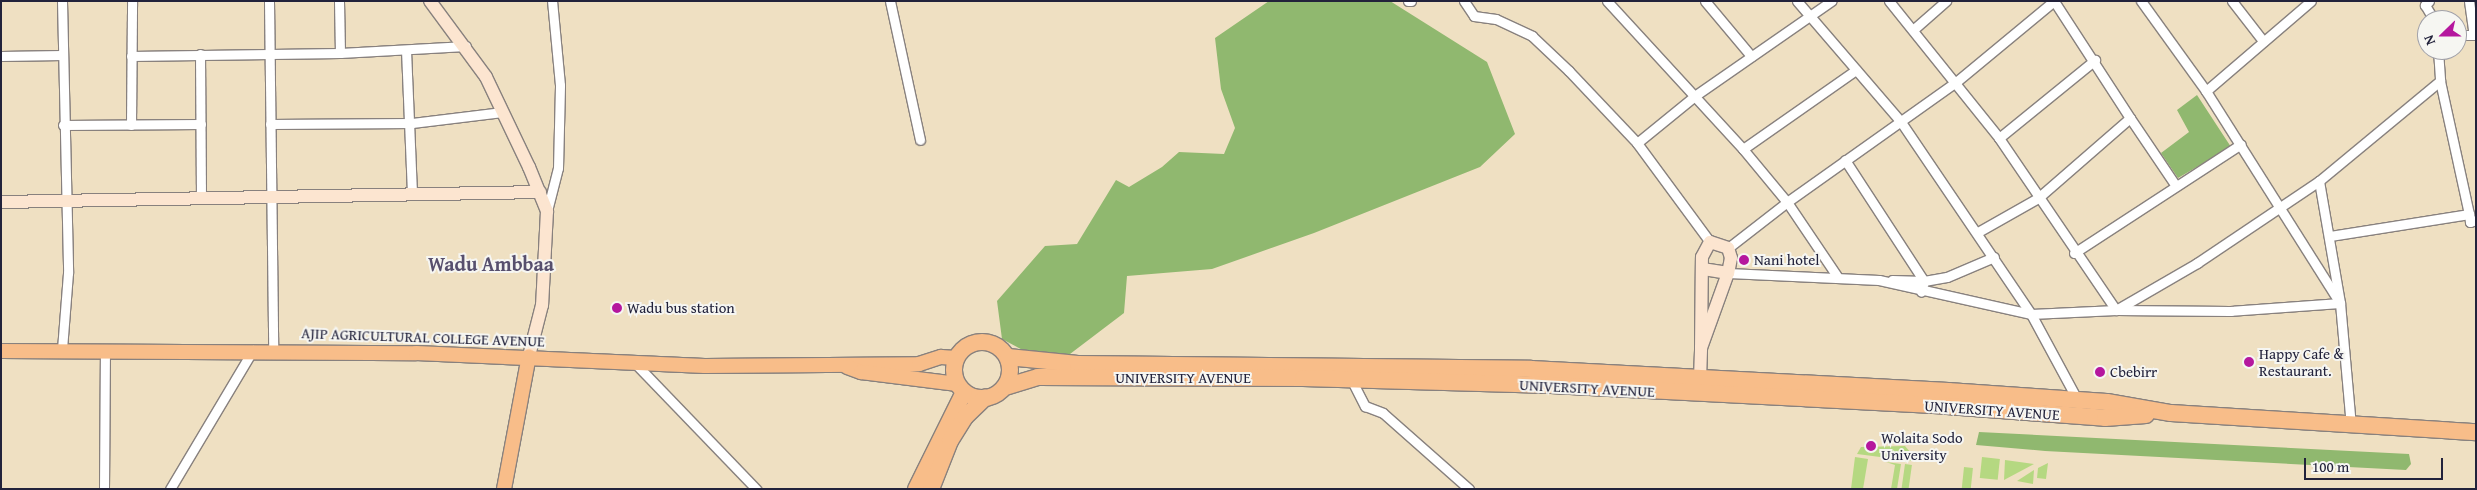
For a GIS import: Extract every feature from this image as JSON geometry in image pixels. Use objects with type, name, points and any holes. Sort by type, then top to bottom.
[{"type":"highway","points":[[931,489],[950,441],[965,418],[985,398],[1005,387],[1010,368],[1008,357],[997,346],[982,341],[971,343],[956,358],[954,376],[961,388],[985,398]]},
{"type":"highway","name":"UNIVERSITY AVENUE","points":[[1008,357],[1054,363],[1350,374],[1551,385],[1947,399],[2107,402],[2171,413],[2351,426],[2476,432]]},
{"type":"highway","name":"UNIVERSITY AVENUE","points":[[1005,387],[1038,378],[1067,377],[1303,378],[1350,374],[1531,369],[1700,379],[1947,399],[2105,418],[2171,413]]},
{"type":"highway","points":[[916,489],[961,388]]},
{"type":"main road","points":[[430,1],[466,46],[502,112],[547,211],[542,305],[529,356],[504,489]]},
{"type":"main road","points":[[1,202],[412,194],[515,195],[540,192]]},
{"type":"main road","points":[[1700,379],[1702,257],[1710,242],[1728,248],[1731,258],[1702,348]]},
{"type":"main road","points":[[1702,269],[1728,272]]},
{"type":"main road","name":"AJIP AGRICULTURAL COLLEGE AVENUE","points":[[1,351],[273,350],[529,356],[705,366],[844,366]]},
{"type":"main road","points":[[844,366],[864,362],[920,364],[941,357],[956,358]]},
{"type":"main road","points":[[844,366],[861,372],[961,388]]},
{"type":"street","points":[[62,1],[63,125],[68,273],[62,350]]},
{"type":"street","points":[[131,125],[132,1]]},
{"type":"street","points":[[269,1],[268,54],[273,350]]},
{"type":"street","points":[[339,1],[340,54]]},
{"type":"street","points":[[547,211],[558,168],[560,85],[552,1]]},
{"type":"street","points":[[890,1],[920,140]]},
{"type":"street","points":[[1464,1],[1474,16],[1496,19],[1532,36],[1637,143],[1710,242]]},
{"type":"street","points":[[1607,1],[1743,148],[1787,202],[1837,276]]},
{"type":"street","points":[[1705,1],[1751,56]]},
{"type":"street","points":[[1797,1],[1901,122],[1978,232],[2031,314],[2078,402]]},
{"type":"street","points":[[1637,143],[1696,95],[1831,1]]},
{"type":"street","points":[[1889,1],[1914,29],[1998,138],[2074,253],[2116,310]]},
{"type":"street","points":[[1914,29],[1946,1]]},
{"type":"street","points":[[1728,248],[1787,202],[1956,82],[2054,1],[2095,60],[2130,118],[2176,186]]},
{"type":"street","points":[[2141,1],[2206,91],[2241,144],[2340,303]]},
{"type":"street","points":[[2232,1],[2263,40]]},
{"type":"street","points":[[2206,91],[2263,40],[2311,1]]},
{"type":"street","points":[[2469,1],[2475,35]]},
{"type":"street","points":[[131,56],[340,54],[466,46]]},
{"type":"street","points":[[406,50],[412,123],[412,194]]},
{"type":"street","points":[[200,54],[202,197]]},
{"type":"street","points":[[1,56],[62,55]]},
{"type":"street","points":[[1998,138],[2095,60]]},
{"type":"street","points":[[2330,236],[2472,217],[2440,81],[2439,60]]},
{"type":"street","points":[[1743,148],[1856,70]]},
{"type":"street","points":[[2116,310],[2197,263],[2319,181],[2440,81]]},
{"type":"street","points":[[270,124],[412,123],[502,112]]},
{"type":"street","points":[[1978,232],[2038,198],[2130,118]]},
{"type":"street","points":[[63,125],[200,124]]},
{"type":"street","points":[[2074,253],[2241,144]]},
{"type":"street","points":[[1845,160],[1924,281],[1921,292]]},
{"type":"street","points":[[2319,181],[2330,236],[2340,303],[2351,426]]},
{"type":"street","points":[[1728,272],[1924,281],[1947,276],[1994,257]]},
{"type":"street","points":[[1880,280],[1921,292],[2031,314],[2116,310],[2230,311],[2340,303]]},
{"type":"street","points":[[170,489],[253,350]]},
{"type":"street","points":[[104,489],[105,351]]},
{"type":"street","points":[[633,361],[756,489]]},
{"type":"street","points":[[1350,374],[1366,406],[1383,413],[1469,489]]},
{"type":"green space","points":[[1269,1],[1390,1],[1487,62],[1515,134],[1480,167],[1314,233],[1212,269],[1127,276],[1124,313],[1070,354],[1030,354],[1002,339],[997,301],[1045,246],[1077,244],[1116,180],[1129,187],[1162,167],[1179,152],[1224,154],[1235,128],[1221,89],[1215,38]]},
{"type":"green space","points":[[2197,95],[2231,147],[2178,178],[2161,153],[2189,132],[2177,110]]},
{"type":"green space","points":[[1979,432],[2409,454],[2411,464],[2406,470],[2045,451],[1976,445]]},
{"type":"green space","points":[[1905,446],[1911,453],[1911,461],[1857,454],[1861,447]]},
{"type":"green space","points":[[1855,457],[1868,459],[1863,489],[1851,489]]},
{"type":"green space","points":[[1982,457],[2000,459],[1998,480],[1980,478]]},
{"type":"green space","points":[[2005,460],[2034,464],[2004,480]]},
{"type":"green space","points":[[1886,462],[1901,464],[1897,489],[1891,489],[1895,465]]},
{"type":"green space","points":[[2048,463],[2046,479],[2037,478],[2038,468]]},
{"type":"green space","points":[[1905,464],[1912,465],[1909,489],[1902,489]]},
{"type":"green space","points":[[1964,467],[1973,468],[1971,489],[1962,489]]},
{"type":"green space","points":[[2034,470],[2033,484],[2017,481]]},
{"type":"place","name":"Nani hotel","points":[[1744,260]]},
{"type":"place","name":"Wadu bus station","points":[[617,308]]},
{"type":"place","name":"Happy Cafe & Restaurant.","points":[[2249,362]]},
{"type":"place","name":"Cbebirr","points":[[2100,372]]},
{"type":"place","name":"Wolaita Sodo University","points":[[1871,446]]},
{"type":"district","name":"Wadu Ambbaa","points":[[491,263]]}]
